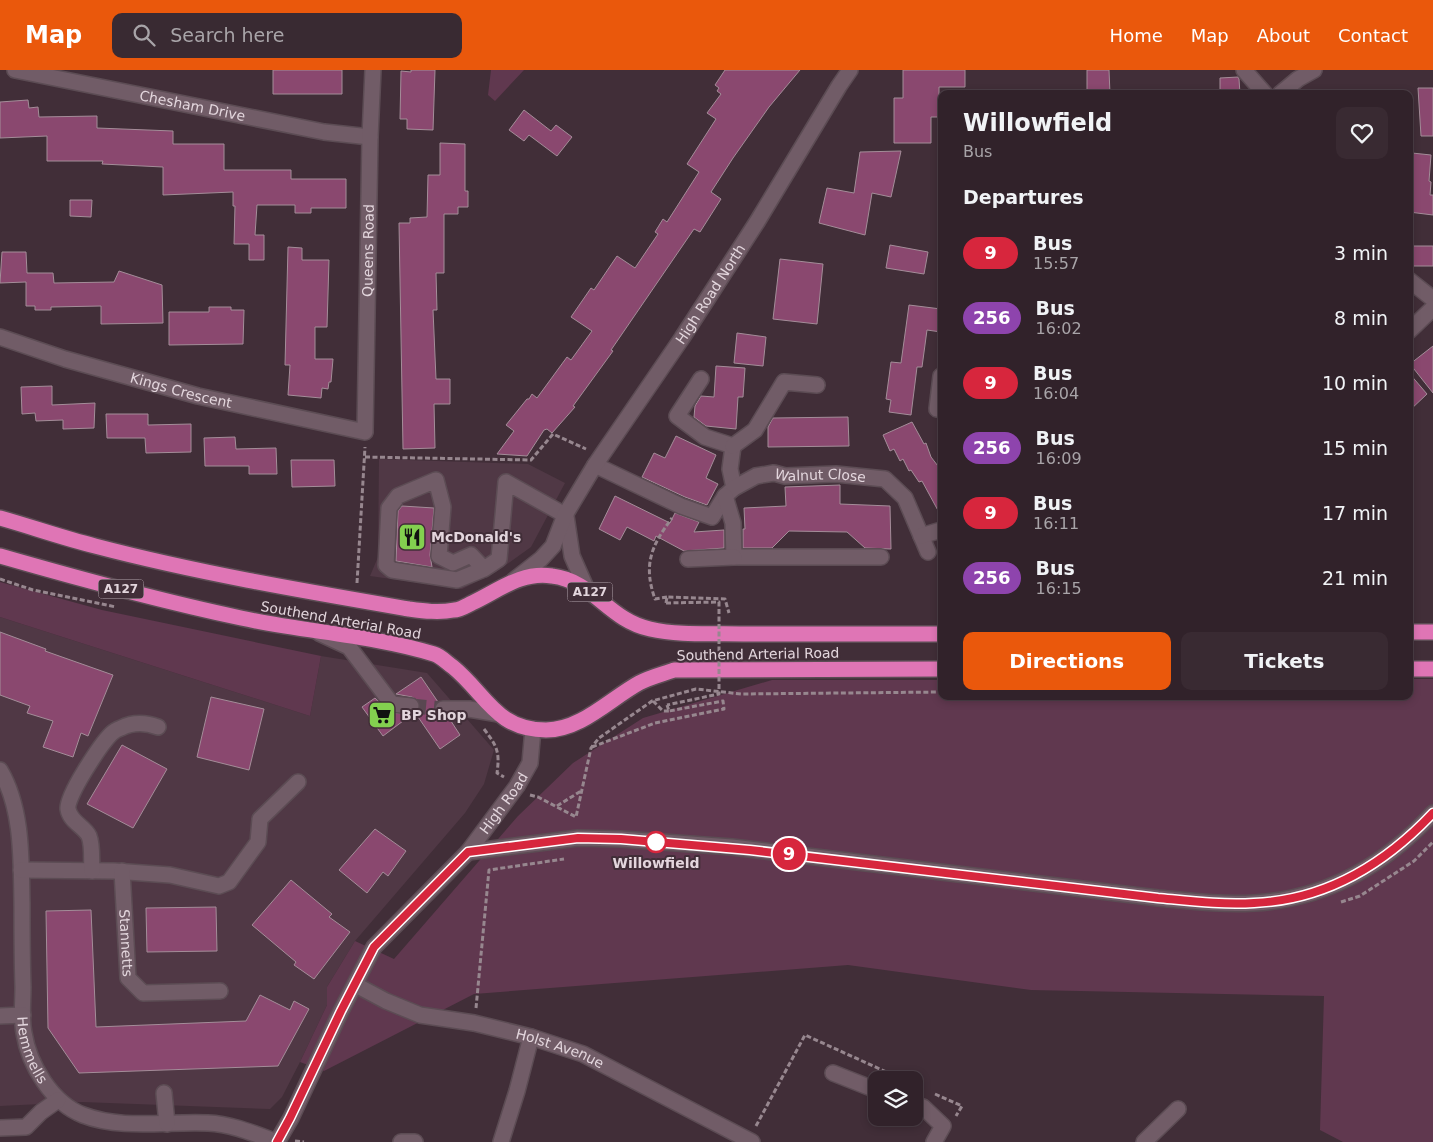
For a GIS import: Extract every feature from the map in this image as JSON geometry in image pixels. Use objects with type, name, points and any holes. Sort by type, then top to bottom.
[{"type":"highway","name":"Southend Arterial Road","points":[[0,518],[94,546],[178,566],[252,582],[409,610],[456,610],[485,597],[513,581],[532,575],[552,576],[571,580],[587,590],[611,611],[634,625],[652,630],[743,634],[938,634]]},
{"type":"highway","name":"Southend Arterial Road","points":[[0,556],[77,579],[242,618],[409,647],[438,655],[464,676],[491,708],[508,722],[533,729],[548,730],[567,726],[590,715],[640,682],[674,670],[938,669]]},
{"type":"highway","points":[[1413,632],[1433,632]]},
{"type":"highway","points":[[1413,669],[1433,669]]},
{"type":"street","name":"Chesham Drive","points":[[15,70],[324,132],[370,137]]},
{"type":"street","name":"Queens Road","points":[[365,432],[370,137],[373,70]]},
{"type":"street","name":"High Road North","points":[[513,581],[541,559],[553,546],[566,515],[598,460],[704,305],[850,70]]},
{"type":"street","points":[[1244,70],[1262,90]]},
{"type":"street","points":[[1285,90],[1298,79],[1314,70]]},
{"type":"street","points":[[1413,284],[1433,299]]},
{"type":"street","points":[[1413,327],[1433,308]]},
{"type":"street","name":"Kings Crescent","points":[[0,337],[65,359],[198,396],[365,432]]},
{"type":"street","points":[[701,379],[676,416],[705,436],[732,446]]},
{"type":"street","points":[[732,446],[755,430],[784,382],[817,385]]},
{"type":"street","points":[[937,408],[938,400]]},
{"type":"street","points":[[732,446],[730,492],[734,557]]},
{"type":"street","name":"Walnut Close","points":[[598,460],[681,506],[712,517],[730,492],[756,476],[774,473],[786,476],[836,474],[885,479],[905,498],[928,552]]},
{"type":"street","points":[[484,569],[471,555],[454,563],[439,556],[443,507],[436,480],[398,496],[389,508],[386,565],[392,570],[457,580],[484,569],[500,560],[506,482],[566,515],[572,556],[587,590]]},
{"type":"street","points":[[921,536],[938,531]]},
{"type":"street","points":[[688,559],[734,557],[881,557]]},
{"type":"street","points":[[314,630],[350,647],[392,704],[411,706]]},
{"type":"street","points":[[443,709],[469,709],[499,714]]},
{"type":"street","points":[[92,871],[89,837],[72,819],[68,808],[74,789],[94,756],[112,733],[132,724],[150,724],[158,727]]},
{"type":"street","name":"High Road","points":[[277,1142],[374,947],[468,852],[517,786],[530,762],[533,729]]},
{"type":"street","name":"Hemmells","points":[[0,770],[7,781],[15,806],[21,870],[24,1033],[37,1070],[46,1087],[58,1100],[82,1115],[105,1122],[209,1123],[233,1126],[277,1142]]},
{"type":"street","points":[[21,870],[122,871],[170,875],[219,886],[229,882],[258,842],[260,819],[298,782]]},
{"type":"street","points":[[468,852],[578,838],[621,839],[742,848],[1158,898],[1225,903],[1254,903],[1302,896],[1348,878],[1375,864],[1398,848],[1433,813]]},
{"type":"street","name":"Stannetts","points":[[122,871],[128,978],[143,993],[220,991]]},
{"type":"street","name":"Holst Avenue","points":[[356,985],[420,1015],[474,1024],[531,1037],[582,1054],[751,1141]]},
{"type":"street","points":[[0,1016],[23,1015]]},
{"type":"street","points":[[501,1142],[531,1037]]},
{"type":"street","points":[[833,1072],[868,1087]]},
{"type":"street","points":[[164,1093],[167,1124]]},
{"type":"street","points":[[0,1128],[26,1127],[41,1112],[58,1100]]},
{"type":"street","points":[[923,1107],[943,1126],[934,1142]]},
{"type":"street","points":[[1144,1142],[1178,1109]]},
{"type":"street","points":[[401,1142],[415,1142]]},
{"type":"path","points":[[356,586],[365,432]]},
{"type":"path","points":[[364,457],[531,460],[553,434],[598,460]]},
{"type":"path","points":[[681,506],[658,536],[649,560],[651,586],[655,599],[667,597],[725,599],[729,613]]},
{"type":"path","points":[[0,578],[33,590],[119,608]]},
{"type":"path","points":[[667,597],[666,603],[719,602],[719,694],[666,705],[669,711]]},
{"type":"path","points":[[531,796],[538,797],[576,817],[591,748],[599,738],[652,701],[696,689],[741,694],[938,692]]},
{"type":"path","points":[[591,748],[655,723],[724,709],[723,701],[663,711],[652,701]]},
{"type":"path","points":[[469,709],[496,745],[499,761],[497,773],[500,776]]},
{"type":"path","points":[[556,807],[582,791]]},
{"type":"path","points":[[1333,904],[1360,896],[1414,861],[1433,842]]},
{"type":"path","points":[[474,1024],[489,870],[571,858]]},
{"type":"path","points":[[751,1141],[805,1036],[884,1071]]},
{"type":"shaded area","points":[[491,70],[524,70],[495,101],[488,95]]},
{"type":"shaded area","points":[[379,459],[528,464],[565,483],[531,547],[496,572],[462,589],[370,576],[378,557]]},
{"type":"shaded area","points":[[0,582],[102,610],[321,656],[310,716],[0,617]]},
{"type":"shaded area","points":[[0,617],[310,716],[321,656],[427,673],[494,750],[484,784],[465,813],[355,941],[327,987],[327,1005],[300,1062],[282,1097],[270,1109],[82,1102],[0,1106]]},
{"type":"shaded area","points":[[1413,679],[1433,679],[1433,1142],[1343,1142],[1320,1130],[1324,996],[1031,990],[848,965],[474,994],[324,1071],[300,1062],[327,1005],[327,987],[355,941],[394,959],[518,816],[573,763],[643,718],[772,680],[938,680],[938,700],[1413,700]]},
{"type":"building","points":[[273,70],[342,70],[342,94],[273,94]]},
{"type":"building","points":[[411,70],[435,70],[433,130],[407,129],[407,119],[400,119],[401,71],[411,72]]},
{"type":"building","points":[[725,70],[800,70],[769,107],[733,158],[711,192],[721,199],[700,232],[694,229],[611,350],[613,351],[573,406],[575,407],[552,433],[547,429],[544,430],[527,456],[497,454],[514,431],[506,425],[532,394],[537,398],[567,357],[571,360],[592,331],[571,317],[591,288],[594,290],[617,256],[635,268],[658,234],[655,232],[663,219],[667,222],[699,172],[687,164],[716,119],[707,113],[721,94],[717,91],[719,88],[715,85]]},
{"type":"building","points":[[903,70],[965,70],[965,87],[939,87],[938,117],[931,117],[931,143],[894,143],[894,98],[903,98]]},
{"type":"building","points":[[1087,70],[1109,70],[1110,90],[1087,90]]},
{"type":"building","points":[[1238,77],[1240,90],[1220,90],[1220,78]]},
{"type":"building","points":[[1418,88],[1433,88],[1433,136],[1421,136]]},
{"type":"building","points":[[28,100],[29,108],[38,107],[39,117],[97,116],[97,128],[173,131],[173,144],[224,144],[224,170],[291,170],[291,179],[346,179],[346,208],[311,208],[311,213],[295,213],[295,205],[257,205],[255,235],[264,235],[264,260],[249,260],[249,244],[234,244],[235,206],[233,206],[233,192],[163,195],[163,167],[102,164],[103,161],[47,161],[47,136],[0,138],[0,102]]},
{"type":"building","points":[[524,110],[551,131],[556,125],[572,137],[557,156],[529,135],[524,141],[509,130]]},
{"type":"building","points":[[440,143],[465,144],[465,191],[468,191],[468,207],[458,207],[458,214],[444,214],[444,273],[436,273],[437,310],[433,310],[436,379],[450,379],[450,404],[434,404],[435,448],[403,449],[399,223],[410,223],[410,218],[427,217],[428,175],[440,175]]},
{"type":"building","points":[[901,151],[891,197],[872,193],[865,235],[819,223],[827,188],[854,193],[860,152]]},
{"type":"building","points":[[1413,153],[1431,155],[1429,181],[1431,182],[1430,195],[1433,195],[1433,215],[1413,212]]},
{"type":"building","points":[[70,200],[92,200],[91,217],[70,216]]},
{"type":"building","points":[[890,245],[928,252],[924,274],[886,268]]},
{"type":"building","points":[[1413,246],[1433,246],[1433,266],[1413,266]]},
{"type":"building","points":[[288,247],[302,248],[302,260],[329,260],[327,327],[315,327],[315,359],[333,359],[331,382],[329,382],[328,389],[322,388],[321,398],[288,395],[290,365],[285,365]]},
{"type":"building","points":[[2,252],[26,252],[27,273],[53,273],[54,283],[114,282],[119,271],[162,285],[163,323],[101,324],[101,306],[51,307],[51,310],[35,310],[35,306],[26,306],[26,282],[0,283]]},
{"type":"building","points":[[780,259],[823,264],[817,324],[773,319]]},
{"type":"building","points":[[909,305],[938,309],[938,332],[927,330],[922,367],[917,367],[911,415],[889,412],[891,400],[886,399],[891,362],[901,363]]},
{"type":"building","points":[[209,307],[231,307],[231,310],[244,310],[243,344],[169,345],[169,312],[209,312]]},
{"type":"building","points":[[737,333],[766,337],[763,366],[734,363]]},
{"type":"building","points":[[1433,346],[1433,393],[1413,368],[1413,362]]},
{"type":"building","points":[[716,366],[745,368],[743,397],[738,397],[736,429],[706,426],[694,417],[695,406],[701,396],[714,397]]},
{"type":"building","points":[[1413,378],[1427,394],[1413,407]]},
{"type":"building","points":[[52,386],[52,405],[95,403],[94,428],[63,429],[63,420],[36,421],[35,413],[22,414],[21,387]]},
{"type":"building","points":[[106,414],[148,414],[148,425],[191,424],[191,452],[146,453],[145,438],[107,438]]},
{"type":"building","points":[[848,417],[849,446],[768,447],[768,427],[773,418]]},
{"type":"building","points":[[912,422],[938,466],[938,510],[922,481],[919,482],[911,470],[909,471],[903,459],[900,461],[894,449],[890,451],[883,435]]},
{"type":"building","points":[[676,436],[716,455],[706,478],[718,484],[707,505],[642,477],[654,453],[665,458]]},
{"type":"building","points":[[235,437],[236,449],[276,448],[277,474],[249,474],[249,466],[205,466],[204,438]]},
{"type":"building","points":[[291,460],[334,460],[335,486],[292,487]]},
{"type":"building","points":[[840,485],[840,504],[890,506],[891,549],[865,548],[847,532],[789,531],[772,548],[743,548],[743,529],[745,529],[744,508],[786,506],[785,487]]},
{"type":"building","points":[[615,496],[670,523],[675,513],[699,522],[694,532],[724,530],[724,548],[684,551],[656,536],[654,541],[627,527],[620,540],[599,529]]},
{"type":"building","name":"McDonald's","points":[[402,506],[434,508],[430,555],[432,567],[396,561],[398,511]]},
{"type":"building","points":[[0,632],[46,649],[45,651],[113,675],[88,736],[81,733],[73,757],[43,747],[53,721],[27,713],[30,706],[0,695]]},
{"type":"building","points":[[421,677],[438,702],[434,709],[435,714],[439,717],[449,718],[460,735],[440,749],[416,714],[420,707],[419,702],[412,697],[396,694]]},
{"type":"building","points":[[211,697],[264,709],[249,770],[197,757]]},
{"type":"building","name":"BP Shop","points":[[375,698],[388,712],[411,715],[383,736],[362,707]]},
{"type":"building","points":[[122,745],[167,769],[133,828],[87,804]]},
{"type":"building","points":[[375,829],[406,851],[388,876],[383,872],[367,893],[339,870]]},
{"type":"building","points":[[291,880],[332,914],[329,917],[350,932],[314,979],[294,965],[296,962],[252,925]]},
{"type":"building","points":[[216,907],[217,951],[147,952],[146,908]]},
{"type":"building","points":[[91,910],[96,1027],[246,1021],[260,995],[290,1010],[294,1001],[309,1009],[278,1066],[79,1073],[48,1028],[46,911]]},
{"type":"tunnel","points":[[411,706],[443,709]]},
{"type":"bus line","name":"9","points":[[277,1142],[374,947],[468,852],[578,838],[621,839],[732,848],[879,864],[1158,898],[1225,903],[1254,903],[1302,896],[1348,878],[1375,864],[1398,848],[1433,813]]},
{"type":"place","name":"McDonald's","points":[[412,537]]},
{"type":"place","name":"BP Shop","points":[[382,715]]},
{"type":"place","name":"Willowfield","points":[[656,842]]}]
